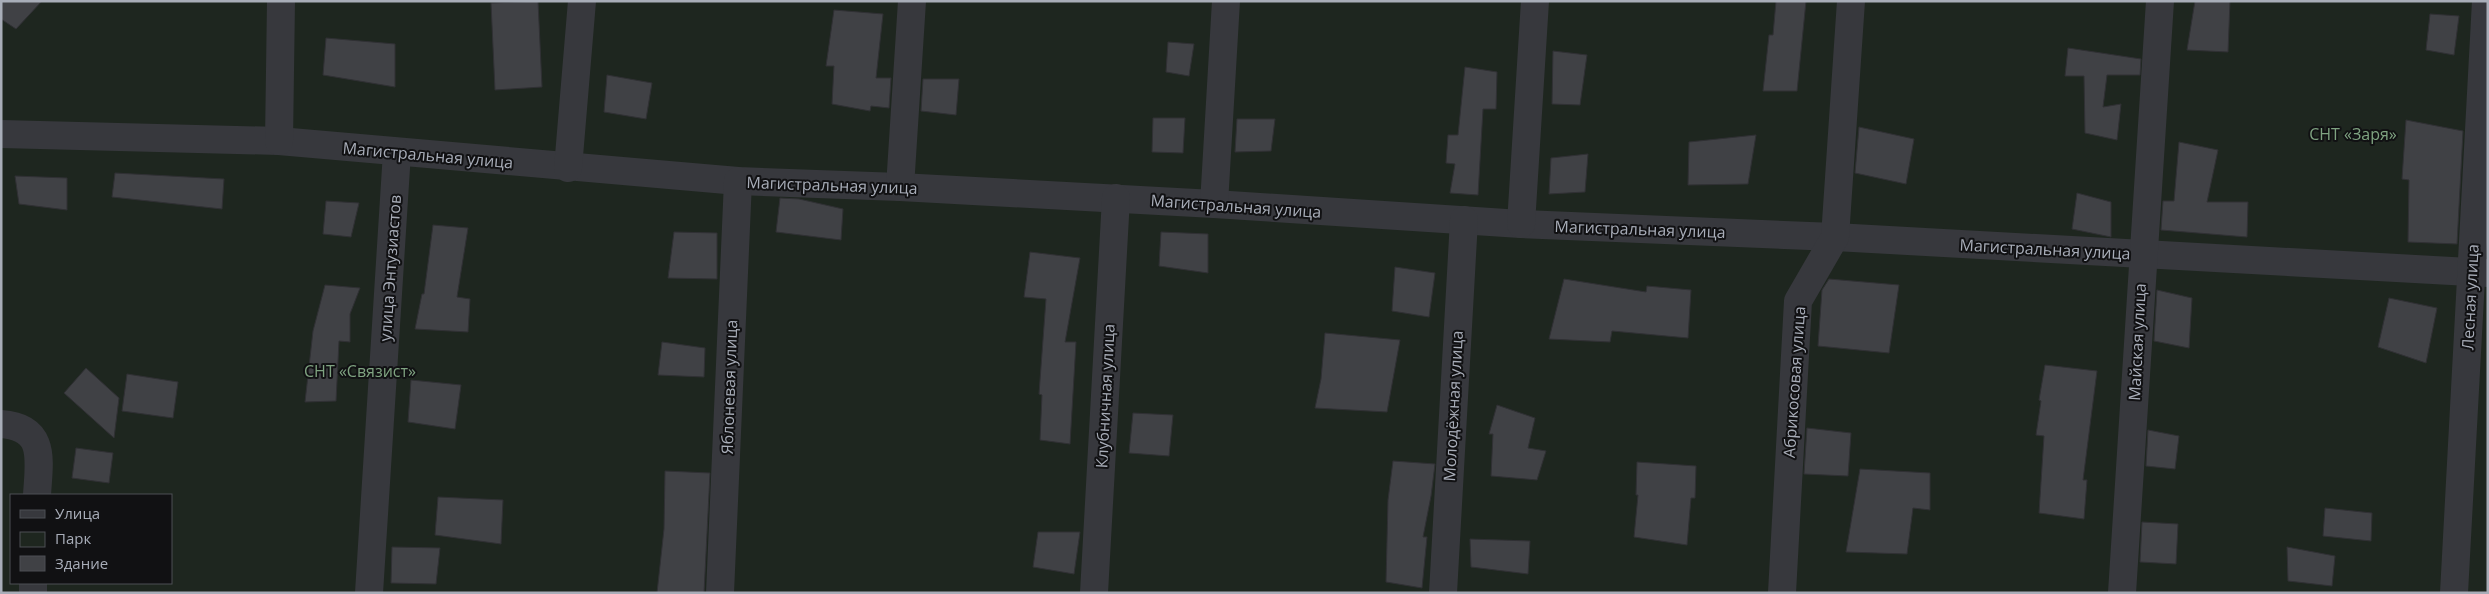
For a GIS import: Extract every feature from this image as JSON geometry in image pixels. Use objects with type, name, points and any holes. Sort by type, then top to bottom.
[{"type":"street","points":[[279,141],[281,1]]},
{"type":"street","points":[[568,168],[582,1]]},
{"type":"street","points":[[900,187],[912,1]]},
{"type":"street","points":[[1214,204],[1226,1]]},
{"type":"street","points":[[1521,224],[1535,1]]},
{"type":"street","name":"Абрикосовая улица","points":[[1782,593],[1798,301],[1834,237],[1851,1]]},
{"type":"street","name":"Майская улица","points":[[2122,593],[2160,1]]},
{"type":"street","name":"Лесная улица","points":[[2454,593],[2480,273],[2486,1]]},
{"type":"street","name":"Магистральная улица","points":[[1,134],[279,141],[738,182],[900,187],[1116,198],[1521,224],[1834,237],[2480,273]]},
{"type":"street","name":"улица Энтузиастов","points":[[369,593],[397,152]]},
{"type":"street","name":"Яблоневая улица","points":[[720,593],[738,182]]},
{"type":"street","name":"Клубничная улица","points":[[1094,593],[1116,198]]},
{"type":"street","name":"Молодёжная улица","points":[[1443,593],[1464,220]]},
{"type":"street","points":[[1,424],[11,424],[30,433],[39,450],[37,494]]},
{"type":"green space","name":"СНТ «Связист»","points":[[1,1],[2488,1],[2488,593],[1,593]]},
{"type":"building","points":[[1,1],[42,1],[16,29],[1,19]]},
{"type":"building","points":[[538,1],[542,87],[495,90],[491,3]]},
{"type":"building","points":[[1776,1],[1806,1],[1797,91],[1763,91],[1769,35],[1773,35]]},
{"type":"building","points":[[2195,1],[2230,1],[2228,52],[2187,50]]},
{"type":"building","points":[[834,10],[883,14],[876,78],[891,78],[889,108],[871,106],[870,111],[832,104],[834,66],[826,66]]},
{"type":"building","points":[[2430,14],[2459,16],[2454,55],[2426,50]]},
{"type":"building","points":[[326,38],[395,44],[395,87],[323,75]]},
{"type":"building","points":[[1168,42],[1194,44],[1189,76],[1166,72]]},
{"type":"building","points":[[2068,48],[2141,59],[2140,75],[2107,75],[2103,107],[2121,104],[2117,140],[2085,133],[2084,76],[2065,76]]},
{"type":"building","points":[[1553,51],[1587,55],[1580,105],[1552,104]]},
{"type":"building","points":[[1465,67],[1497,72],[1496,109],[1483,109],[1478,195],[1450,193],[1455,164],[1446,163],[1448,135],[1458,135]]},
{"type":"building","points":[[607,75],[652,83],[646,119],[604,112]]},
{"type":"building","points":[[923,79],[959,79],[956,115],[921,111]]},
{"type":"building","points":[[1153,118],[1185,118],[1183,153],[1152,152]]},
{"type":"building","points":[[1237,119],[1275,119],[1271,151],[1235,152]]},
{"type":"building","points":[[2406,120],[2463,131],[2457,244],[2408,242],[2409,180],[2402,179]]},
{"type":"building","points":[[1859,127],[1914,139],[1906,184],[1855,173]]},
{"type":"building","points":[[1756,135],[1748,184],[1688,185],[1689,142]]},
{"type":"building","points":[[2179,142],[2218,150],[2207,202],[2248,202],[2247,237],[2161,230],[2163,201],[2174,201]]},
{"type":"building","points":[[1588,154],[1585,192],[1549,194],[1551,158]]},
{"type":"building","points":[[115,173],[224,179],[222,209],[112,197]]},
{"type":"building","points":[[15,176],[67,178],[67,210],[19,204]]},
{"type":"building","points":[[2077,193],[2111,202],[2111,237],[2072,229]]},
{"type":"building","points":[[780,198],[799,199],[843,209],[841,240],[776,232]]},
{"type":"building","points":[[326,201],[359,203],[351,237],[323,234]]},
{"type":"building","points":[[433,225],[468,228],[457,297],[470,299],[468,332],[415,329],[422,294],[424,294]]},
{"type":"building","points":[[674,232],[717,233],[717,279],[668,278]]},
{"type":"building","points":[[1161,232],[1208,234],[1208,273],[1159,266]]},
{"type":"building","points":[[1030,252],[1080,258],[1065,342],[1076,342],[1070,444],[1040,440],[1042,395],[1039,394],[1046,299],[1024,297]]},
{"type":"building","points":[[1395,267],[1435,273],[1429,317],[1392,311]]},
{"type":"building","points":[[1564,279],[1646,292],[1647,286],[1691,290],[1688,338],[1612,331],[1610,342],[1549,339]]},
{"type":"building","points":[[1829,279],[1899,285],[1889,353],[1818,346],[1822,290]]},
{"type":"building","points":[[325,285],[360,288],[350,314],[350,342],[339,341],[336,401],[305,402],[313,331]]},
{"type":"building","points":[[2157,290],[2192,298],[2189,348],[2154,341]]},
{"type":"building","points":[[2389,298],[2437,308],[2426,363],[2378,347]]},
{"type":"building","points":[[1325,333],[1400,340],[1387,412],[1315,408],[1321,379]]},
{"type":"building","points":[[662,342],[705,348],[704,377],[658,375]]},
{"type":"building","points":[[2045,365],[2097,371],[2083,480],[2087,480],[2084,519],[2039,513],[2044,436],[2036,435]]},
{"type":"building","points":[[86,368],[119,398],[114,438],[64,393]]},
{"type":"building","points":[[127,374],[178,382],[173,418],[122,411]]},
{"type":"building","points":[[411,380],[461,385],[455,429],[408,422]]},
{"type":"building","points":[[1497,405],[1535,418],[1528,448],[1546,451],[1537,480],[1491,476],[1493,434],[1489,434]]},
{"type":"building","points":[[1133,413],[1173,415],[1169,456],[1129,453]]},
{"type":"building","points":[[1807,428],[1851,433],[1848,476],[1804,474]]},
{"type":"building","points":[[2148,430],[2179,436],[2175,469],[2146,466]]},
{"type":"building","points":[[76,448],[113,453],[109,483],[72,478]]},
{"type":"building","points":[[1393,461],[1435,464],[1423,537],[1427,537],[1422,588],[1386,582],[1388,500]]},
{"type":"building","points":[[1637,462],[1696,466],[1695,498],[1691,498],[1687,545],[1634,537],[1638,495],[1636,495]]},
{"type":"building","points":[[1860,469],[1930,473],[1930,510],[1913,508],[1907,554],[1846,552]]},
{"type":"building","points":[[665,471],[710,473],[704,593],[657,593],[664,529]]},
{"type":"building","points":[[438,497],[503,500],[501,544],[435,535]]},
{"type":"building","points":[[2325,508],[2372,513],[2371,541],[2323,536]]},
{"type":"building","points":[[2142,522],[2178,524],[2176,564],[2140,562]]},
{"type":"building","points":[[1038,532],[1080,532],[1074,574],[1033,567]]},
{"type":"building","points":[[1470,539],[1530,541],[1528,574],[1471,567]]},
{"type":"building","points":[[392,547],[440,548],[436,584],[391,583]]},
{"type":"building","points":[[2287,547],[2335,556],[2332,586],[2288,581]]},
{"type":"park label","name":"СНТ «Заря»","points":[[2353,134]]}]
